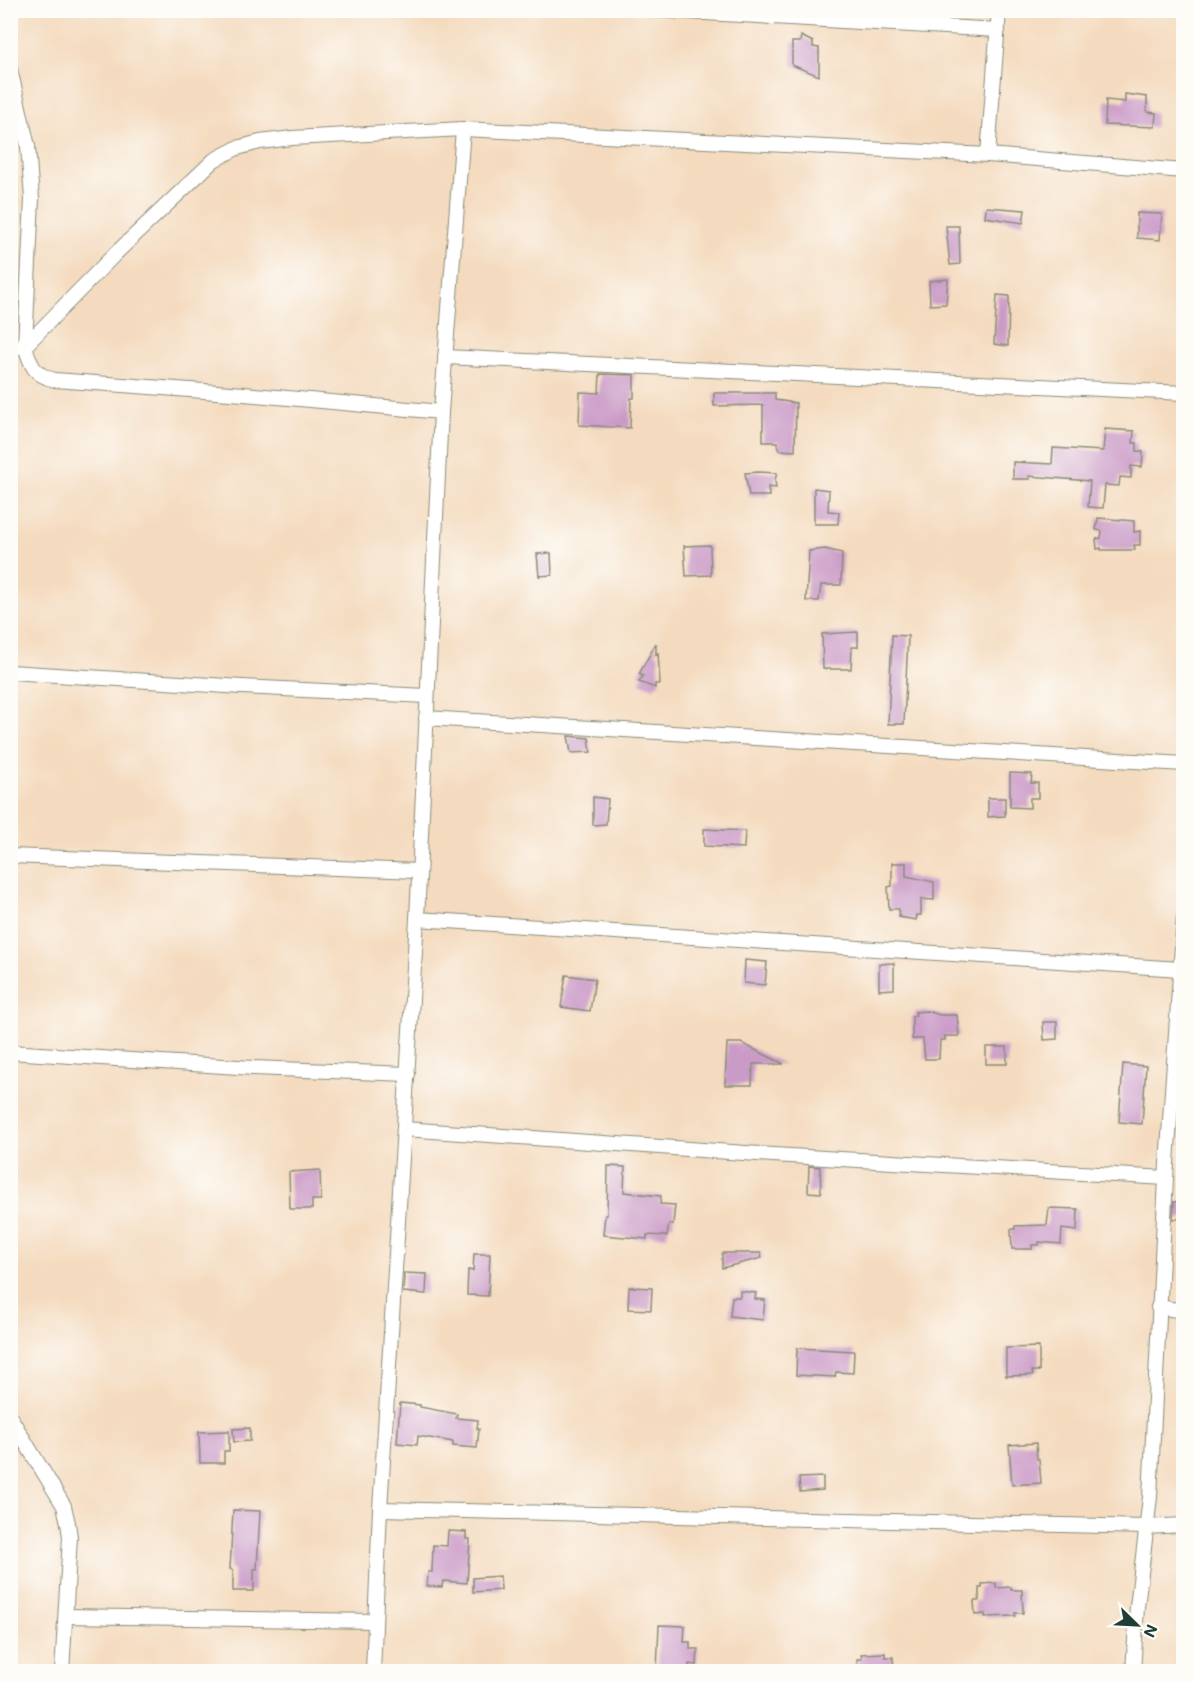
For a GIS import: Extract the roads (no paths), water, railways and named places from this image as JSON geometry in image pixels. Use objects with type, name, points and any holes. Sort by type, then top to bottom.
[{"type":"street","points":[[653,10],[998,30]]},
{"type":"street","points":[[988,155],[999,10]]},
{"type":"street","points":[[10,69],[28,146],[32,199],[25,346],[32,367],[46,378],[55,380],[441,412]]},
{"type":"street","points":[[373,1671],[380,1509],[417,919],[441,412],[463,129]]},
{"type":"street","points":[[10,348],[25,346],[115,254],[214,160],[237,148],[260,142],[292,138],[463,129],[988,155],[1184,171]]},
{"type":"street","points":[[445,357],[1184,393]]},
{"type":"street","points":[[10,672],[230,687],[427,696]]},
{"type":"street","points":[[426,718],[1184,764]]},
{"type":"street","points":[[10,856],[419,871]]},
{"type":"street","points":[[1134,1671],[1137,1607],[1150,1497],[1166,1178],[1176,1124],[1180,969],[1184,917]]},
{"type":"street","points":[[417,919],[1180,969]]},
{"type":"street","points":[[10,1052],[253,1068],[408,1074]]},
{"type":"street","points":[[404,1129],[773,1155],[1166,1178]]},
{"type":"street","points":[[1158,1307],[1184,1311]]},
{"type":"street","points":[[10,1417],[64,1506],[68,1523],[70,1537],[62,1671]]},
{"type":"street","points":[[380,1509],[1146,1527],[1184,1525]]},
{"type":"street","points":[[66,1616],[375,1622]]}]
